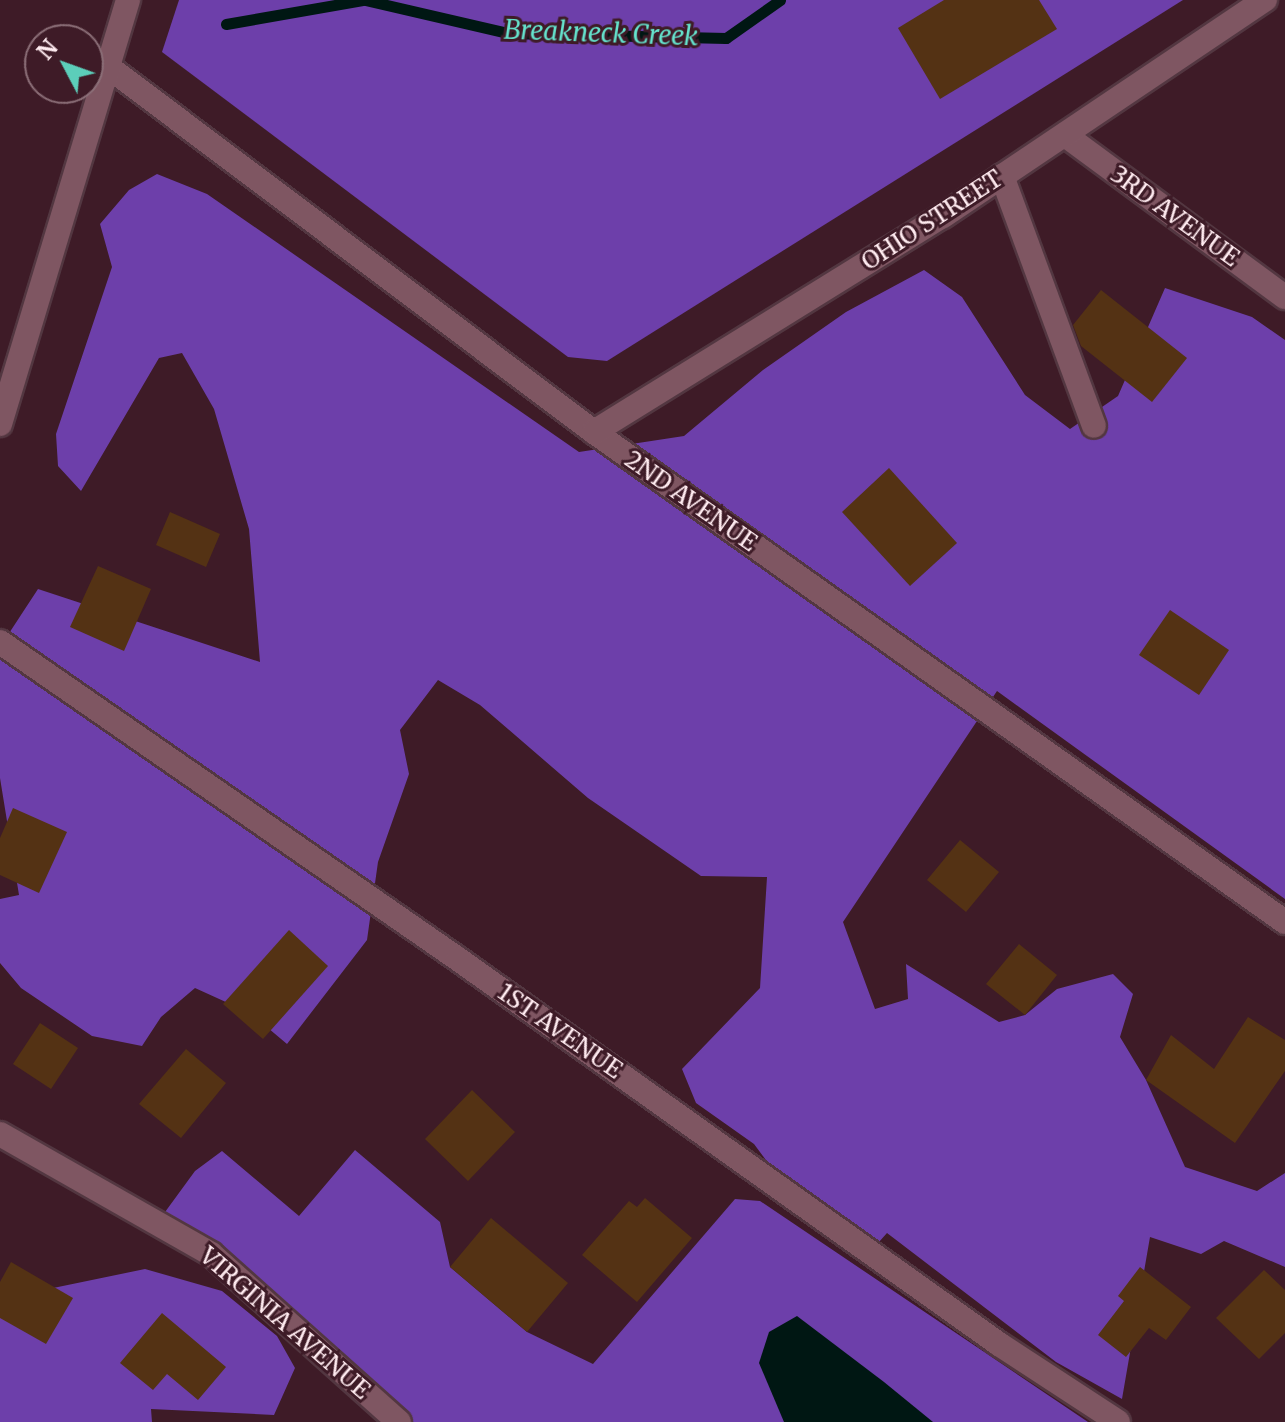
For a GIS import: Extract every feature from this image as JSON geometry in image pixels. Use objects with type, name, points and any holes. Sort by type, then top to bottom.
[{"type":"street","points":[[0,424],[128,0]]},
{"type":"street","name":"OHIO STREET","points":[[594,432],[1002,176],[1265,0]]},
{"type":"street","name":"2ND AVENUE","points":[[107,66],[594,432],[1285,922]]},
{"type":"street","name":"3RD AVENUE","points":[[1065,135],[1285,297]]},
{"type":"street","points":[[1002,176],[1094,426]]},
{"type":"street","name":"1ST AVENUE","points":[[0,642],[471,967],[999,1344],[1118,1422]]},
{"type":"street","name":"VIRGINIA AVENUE","points":[[0,1134],[211,1254],[399,1422]]},
{"type":"shaded area","points":[[179,0],[1183,0],[607,361],[568,357],[162,52]]},
{"type":"shaded area","points":[[157,174],[207,194],[579,452],[684,436],[763,370],[846,312],[924,270],[962,297],[1025,395],[1070,429],[1118,396],[1165,288],[1252,317],[1285,340],[1285,899],[997,691],[843,922],[875,1009],[908,999],[906,964],[999,1022],[1025,1015],[1057,989],[1113,974],[1133,994],[1120,1037],[1146,1080],[1185,1167],[1257,1191],[1285,1173],[1285,1267],[1224,1241],[1201,1254],[1150,1237],[1122,1399],[1056,1362],[887,1233],[870,1252],[794,1198],[754,1144],[696,1103],[682,1069],[760,988],[767,877],[701,876],[588,798],[480,705],[438,680],[400,730],[409,774],[378,862],[367,940],[287,1044],[250,1013],[195,988],[161,1017],[142,1046],[92,1036],[21,988],[0,963],[0,899],[19,895],[0,778],[0,647],[38,589],[260,662],[249,529],[214,409],[182,353],[159,358],[81,491],[58,466],[56,434],[112,267],[100,224],[129,190]]},
{"type":"shaded area","points":[[355,1150],[440,1222],[450,1267],[527,1332],[593,1364],[735,1199],[760,1201],[1088,1422],[399,1422],[157,1223],[195,1171],[222,1151],[299,1216]]},
{"type":"shaded area","points":[[145,1269],[222,1291],[277,1336],[295,1368],[274,1415],[151,1409],[152,1422],[0,1422],[0,1299]]},
{"type":"shaded area","points":[[797,1316],[933,1422],[784,1422],[759,1363],[769,1332]]},
{"type":"building","points":[[944,0],[1039,0],[1057,29],[940,99],[898,28]]},
{"type":"building","points":[[1101,290],[1187,358],[1152,402],[1081,346],[1073,325]]},
{"type":"building","points":[[889,468],[957,543],[910,586],[842,512]]},
{"type":"building","points":[[170,512],[220,534],[206,567],[156,545]]},
{"type":"building","points":[[98,566],[151,589],[124,651],[70,627]]},
{"type":"building","points":[[1170,610],[1229,650],[1199,695],[1139,655]]},
{"type":"building","points":[[13,808],[67,832],[39,893],[0,875],[0,838]]},
{"type":"building","points":[[960,840],[999,872],[966,912],[927,880]]},
{"type":"building","points":[[289,930],[328,966],[263,1039],[223,1004]]},
{"type":"building","points":[[1019,944],[1057,975],[1025,1015],[986,984]]},
{"type":"building","points":[[1248,1017],[1285,1040],[1285,1071],[1235,1143],[1146,1080],[1171,1035],[1214,1069]]},
{"type":"building","points":[[40,1023],[78,1048],[51,1089],[13,1064]]},
{"type":"building","points":[[186,1049],[226,1083],[181,1138],[139,1104]]},
{"type":"building","points":[[472,1090],[515,1132],[468,1181],[425,1139]]},
{"type":"building","points":[[645,1198],[692,1238],[637,1302],[582,1255],[629,1201],[637,1207]]},
{"type":"building","points":[[491,1218],[568,1283],[527,1332],[450,1267]]},
{"type":"building","points":[[11,1262],[73,1298],[46,1344],[0,1318],[0,1282]]},
{"type":"building","points":[[1140,1267],[1191,1307],[1166,1340],[1149,1328],[1126,1357],[1098,1335],[1124,1301],[1118,1296]]},
{"type":"building","points":[[1264,1270],[1285,1290],[1285,1333],[1259,1359],[1216,1318]]},
{"type":"building","points":[[162,1313],[226,1367],[198,1400],[167,1374],[153,1390],[120,1363]]},
{"type":"waterway","name":"Breakneck Creek","points":[[226,24],[364,0]]},
{"type":"waterway","name":"Breakneck Creek","points":[[365,0],[508,33],[726,38],[780,0]]}]
